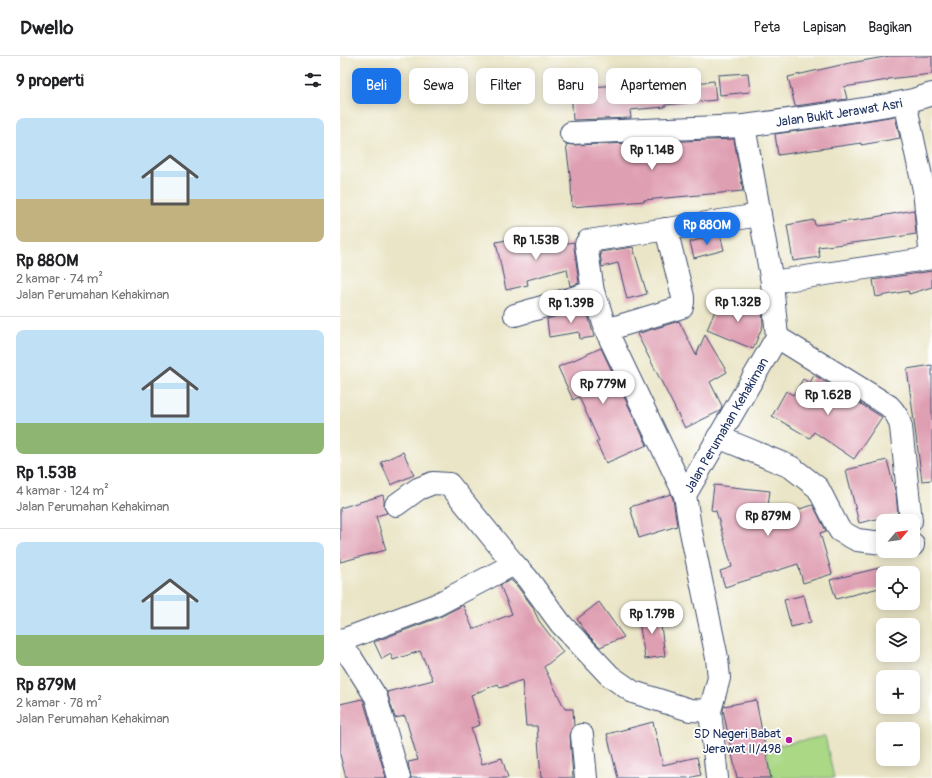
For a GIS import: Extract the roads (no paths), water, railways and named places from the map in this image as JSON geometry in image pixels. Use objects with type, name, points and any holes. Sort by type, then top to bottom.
[{"type":"street","name":"Jalan Bukit Jerawat Asri","points":[[744,126],[905,102],[932,94]]},
{"type":"street","points":[[772,282],[932,258],[924,190],[905,102]]},
{"type":"street","points":[[571,134],[744,126],[772,282],[777,337],[889,406],[896,414],[900,420],[901,427],[910,514]]},
{"type":"street","points":[[685,495],[606,330],[593,292],[586,244],[588,241],[760,215]]},
{"type":"street","points":[[606,330],[682,307],[684,302],[683,297],[666,229]]},
{"type":"street","points":[[515,315],[593,292]]},
{"type":"street","name":"Jalan Perumahan Kehakiman","points":[[718,778],[710,711],[718,678],[717,658],[690,527],[685,495],[777,337]]},
{"type":"street","points":[[718,437],[791,467],[818,488],[840,531],[857,540],[876,542]]},
{"type":"street","points":[[396,505],[418,489],[432,483],[449,484],[527,578],[561,624],[610,676],[632,692],[690,710],[710,711]]},
{"type":"street","points":[[340,641],[436,605],[514,564]]},
{"type":"street","points":[[340,645],[352,659],[376,697],[399,778]]},
{"type":"street","points":[[582,736],[586,778]]},
{"type":"place","name":"SD Negeri Babat Jerawat II/498","points":[[789,740]]}]
